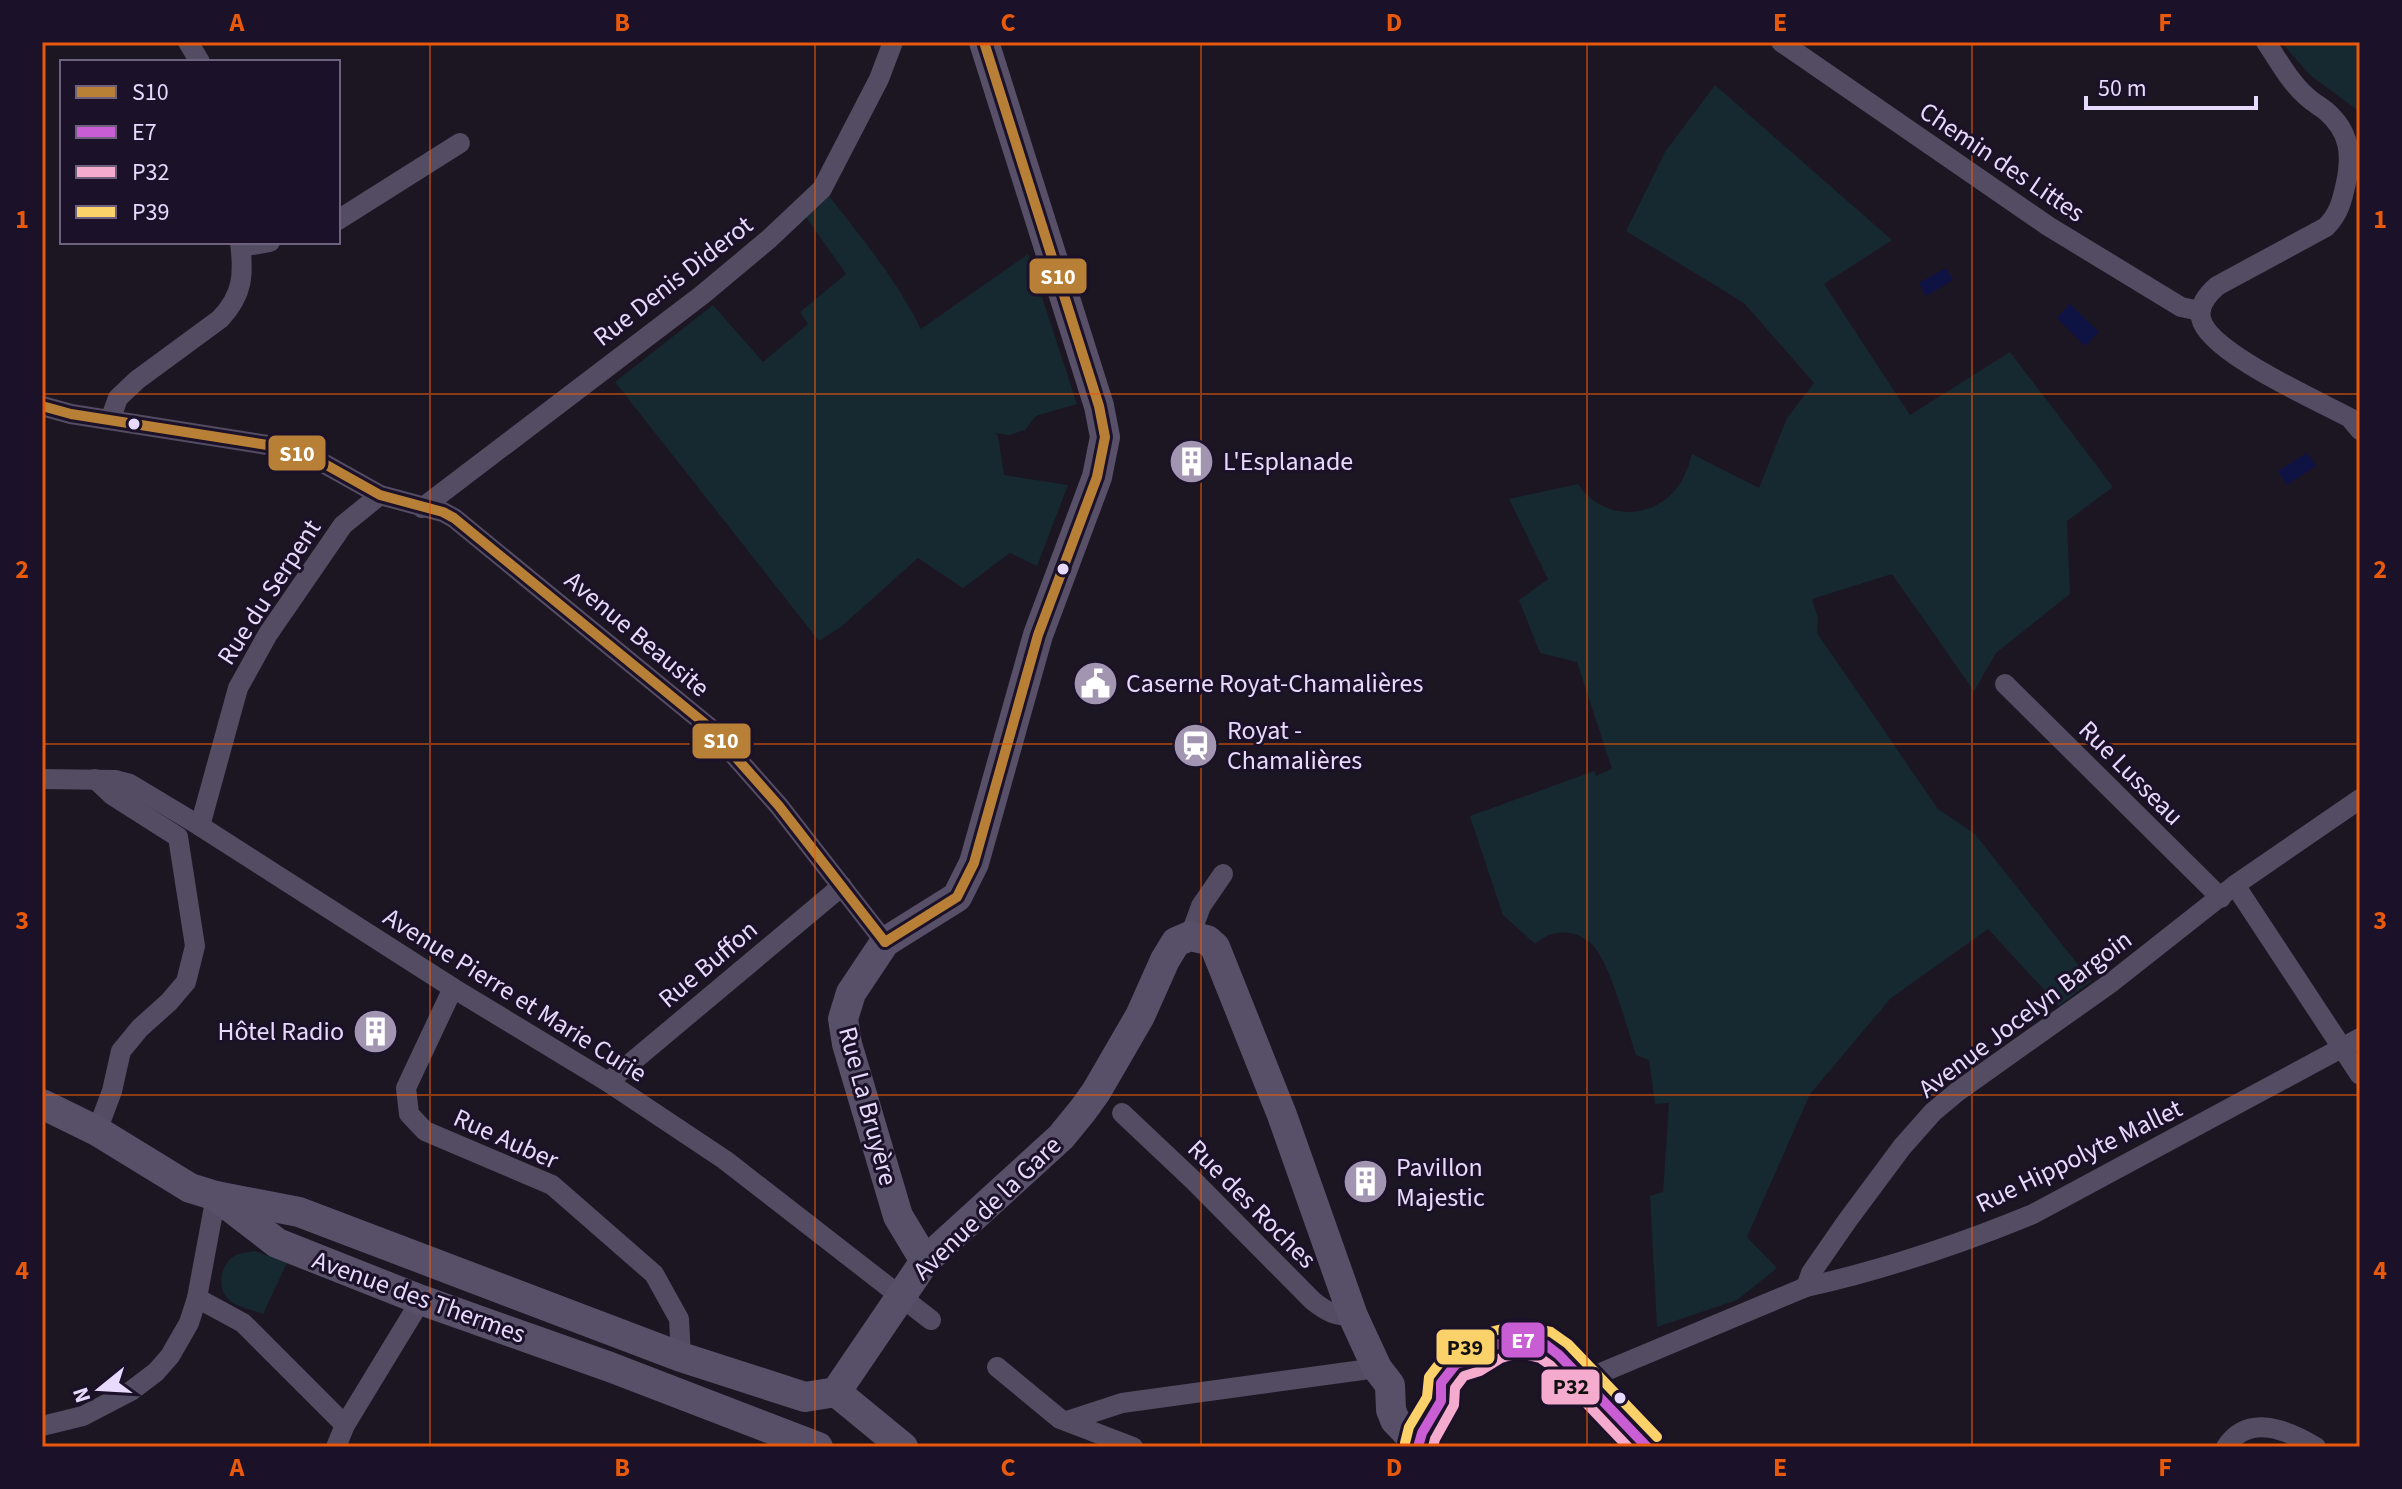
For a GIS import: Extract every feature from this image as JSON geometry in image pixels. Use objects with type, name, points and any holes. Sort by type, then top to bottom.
[{"type":"main road","name":"Rue La Bruyère","points":[[925,1261],[898,1216],[847,1044],[843,1019],[851,993],[885,942],[957,897],[974,863],[1038,635],[1097,477],[1105,437],[1085,360],[984,42]]},
{"type":"main road","name":"Avenue de la Gare","points":[[836,1392],[925,1261],[1061,1137],[1083,1110],[1140,1016],[1176,942],[1190,936]]},
{"type":"main road","points":[[1190,936],[1207,940],[1215,947],[1285,1124],[1353,1316],[1384,1376],[1395,1420],[1418,1446],[1441,1401],[1441,1383],[1456,1364],[1474,1359],[1495,1345],[1531,1340],[1546,1345],[1584,1380],[1647,1447]]},
{"type":"main road","name":"Avenue des Thermes","points":[[42,1104],[97,1131],[190,1188],[216,1196],[277,1243],[421,1300],[610,1367],[818,1447]]},
{"type":"main road","points":[[216,1196],[299,1212],[681,1357],[805,1397],[836,1392],[903,1447]]},
{"type":"main road","points":[[1384,1376],[1441,1401]]},
{"type":"street","points":[[188,42],[199,60]]},
{"type":"street","name":"Rue Denis Diderot","points":[[422,508],[702,295],[822,189],[879,79],[893,42]]},
{"type":"street","name":"Chemin des Littes","points":[[1781,42],[2048,226],[2181,307],[2200,311]]},
{"type":"street","points":[[2266,42],[2305,96],[2342,128],[2349,144],[2350,162],[2342,200],[2333,220],[2326,227],[2217,286],[2209,293],[2200,311],[2201,321],[2240,359],[2350,418],[2360,430]]},
{"type":"street","points":[[340,219],[460,143]]},
{"type":"street","points":[[110,420],[118,398],[137,380],[220,319],[231,307],[240,292],[241,244]]},
{"type":"street","name":"Avenue Beausite","points":[[42,406],[284,449],[314,458],[380,495],[443,512],[454,518],[709,727],[779,806],[885,942]]},
{"type":"street","name":"Rue du Serpent","points":[[200,826],[238,688],[268,634],[343,525],[380,495]]},
{"type":"street","name":"Rue Lusseau","points":[[2005,684],[2228,892],[2351,1043],[2360,1075]]},
{"type":"street","name":"Avenue Pierre et Marie Curie","points":[[42,779],[115,780],[130,784],[200,826],[453,988],[608,1082],[725,1160],[931,1320]]},
{"type":"street","points":[[95,779],[112,795],[178,837],[195,946],[186,982],[121,1051],[112,1091],[97,1131]]},
{"type":"street","name":"Avenue Jocelyn Bargoin","points":[[1806,1287],[1811,1273],[1847,1221],[1902,1147],[1933,1112],[2112,982],[2228,892],[2360,799]]},
{"type":"street","points":[[1190,936],[1201,906],[1223,874]]},
{"type":"street","name":"Rue Buffon","points":[[608,1082],[842,886]]},
{"type":"street","name":"Rue Auber","points":[[453,988],[406,1088],[409,1114],[425,1131],[552,1185],[654,1274],[679,1319],[681,1357]]},
{"type":"street","name":"Rue Hippolyte Mallet","points":[[1806,1287],[1846,1278],[1989,1232],[2033,1214],[2351,1043]]},
{"type":"street","name":"Rue des Roches","points":[[1122,1113],[1313,1301],[1326,1312],[1353,1316]]},
{"type":"street","points":[[42,1426],[83,1416],[131,1391],[156,1372],[170,1356],[189,1323],[197,1298],[216,1196]]},
{"type":"street","points":[[1584,1380],[1806,1287]]},
{"type":"street","points":[[197,1298],[243,1323],[345,1425]]},
{"type":"street","points":[[336,1447],[345,1425],[421,1300]]},
{"type":"street","points":[[997,1367],[1060,1419],[1133,1447]]},
{"type":"street","points":[[1067,1421],[1122,1403],[1384,1376]]},
{"type":"street","points":[[2226,1447],[2246,1431],[2264,1426],[2291,1432],[2316,1447]]},
{"type":"shaded area","points":[[2281,42],[2360,42],[2360,112],[2310,75]]},
{"type":"shaded area","points":[[1715,85],[1892,240],[1824,284],[1910,415],[2010,352],[2113,487],[2067,521],[2070,594],[1996,653],[1974,691],[1892,574],[1812,599],[1818,618],[1817,633],[1938,809],[1975,834],[2091,981],[2059,1006],[1988,929],[1891,998],[1810,1094],[1747,1237],[1777,1268],[1737,1300],[1657,1327],[1650,1196],[1663,1192],[1669,1103],[1655,1104],[1649,1060],[1636,1055],[1613,985],[1602,959],[1590,942],[1575,934],[1558,933],[1535,944],[1503,915],[1470,816],[1594,771],[1596,776],[1612,769],[1577,662],[1540,653],[1519,600],[1548,579],[1509,499],[1578,484],[1588,496],[1612,510],[1639,511],[1665,500],[1676,489],[1692,454],[1759,488],[1787,418],[1814,383],[1744,303],[1626,231],[1665,152]]},
{"type":"shaded area","points":[[829,196],[890,277],[921,329],[1028,254],[1077,404],[1036,416],[1025,430],[1009,435],[995,433],[1004,475],[1068,485],[1037,566],[1010,553],[963,588],[918,558],[841,627],[819,641],[615,382],[713,305],[763,362],[808,324],[800,312],[846,274],[806,217]]},
{"type":"shaded area","points":[[1946,268],[1953,280],[1926,296],[1919,283]]},
{"type":"shaded area","points":[[2070,304],[2099,332],[2085,346],[2057,318]]},
{"type":"shaded area","points":[[2307,453],[2316,466],[2287,485],[2278,471]]},
{"type":"shaded area","points":[[255,1251],[287,1263],[263,1314],[231,1302],[224,1294],[221,1282],[231,1258]]},
{"type":"transit line","name":"S10","points":[[885,942],[957,897],[974,863],[1038,635],[1097,477],[1105,437],[1099,406],[984,42]]},
{"type":"transit line","name":"S10","points":[[42,406],[71,414],[274,446],[314,458],[380,495],[443,512],[454,518],[709,727],[779,806],[885,942]]},
{"type":"transit line","name":"P39","points":[[1405,1443],[1409,1427],[1427,1397],[1429,1377],[1448,1352],[1468,1346],[1490,1332],[1518,1325],[1551,1332],[1568,1344],[1657,1437]]},
{"type":"transit line","name":"E7","points":[[1418,1447],[1422,1433],[1441,1401],[1441,1383],[1456,1364],[1474,1359],[1495,1345],[1519,1339],[1546,1345],[1559,1355],[1647,1447]]},
{"type":"transit line","name":"P32","points":[[1433,1447],[1454,1405],[1455,1388],[1464,1376],[1519,1353],[1540,1358],[1550,1365],[1628,1447]]},
{"type":"place","name":"L'Esplanade","points":[[1192,461]]},
{"type":"place","name":"Caserne Royat-Chamalières","points":[[1095,683]]},
{"type":"place","name":"Royat - Chamalières","points":[[1196,745]]},
{"type":"place","name":"Hôtel Radio","points":[[375,1031]]},
{"type":"place","name":"Pavillon Majestic","points":[[1365,1182]]}]
